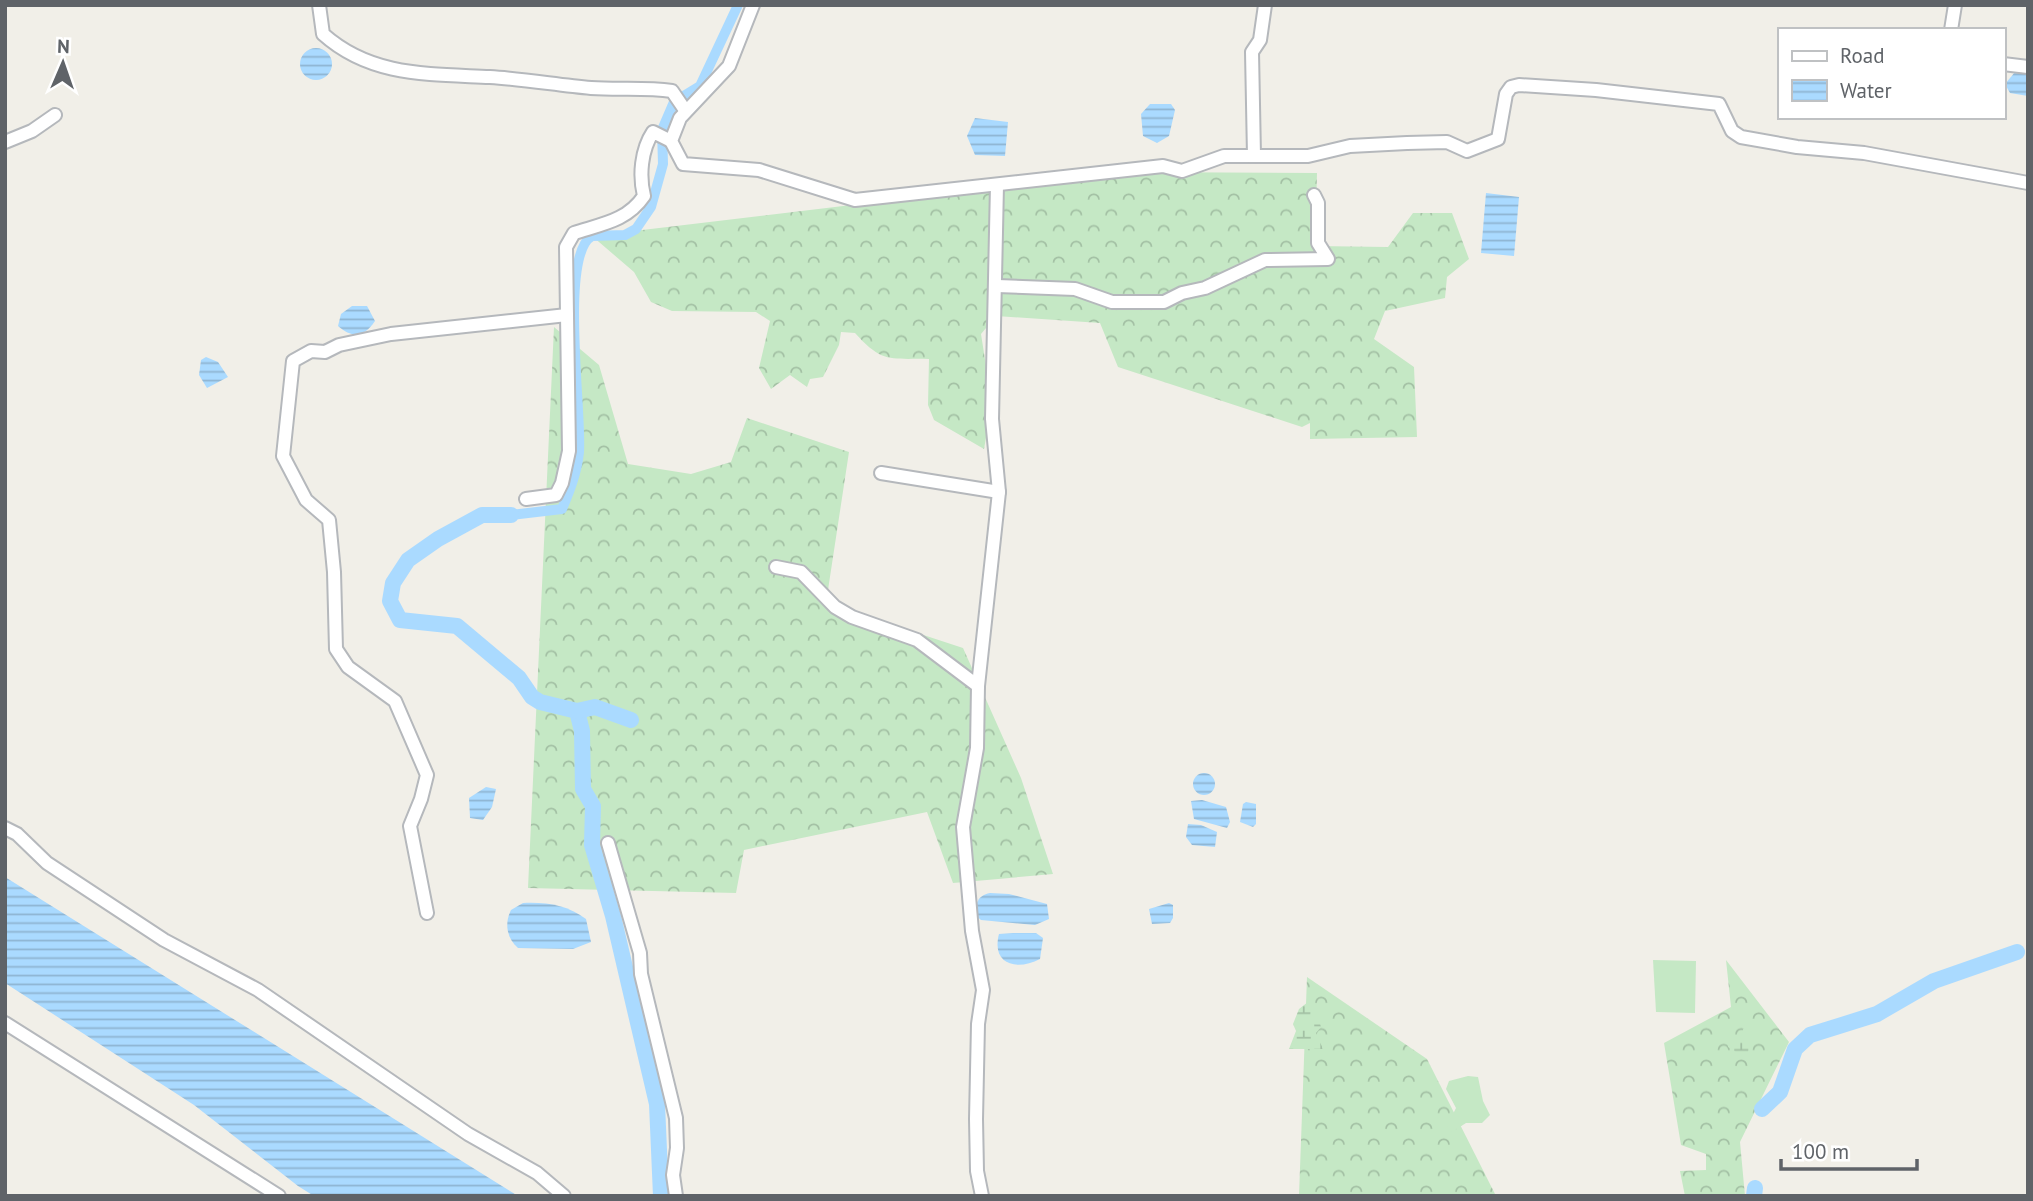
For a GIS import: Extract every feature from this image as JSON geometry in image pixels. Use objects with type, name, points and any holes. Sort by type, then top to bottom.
[{"type":"street","points":[[319,5],[323,34],[342,51],[374,65],[426,75],[672,91],[685,110]]},
{"type":"street","points":[[671,141],[685,110],[729,66],[753,5]]},
{"type":"street","points":[[1254,156],[1252,52],[1260,40],[1265,5]]},
{"type":"street","points":[[1951,28],[1955,5]]},
{"type":"street","points":[[2005,64],[2028,67]]},
{"type":"street","points":[[526,499],[556,495],[567,461],[566,247],[574,233],[634,211],[643,196],[639,178],[646,143],[653,132],[671,141],[682,164],[759,170],[856,200],[1163,166],[1181,170],[1224,156],[1308,156],[1350,146],[1447,142],[1467,151],[1498,139],[1506,94],[1511,87],[1519,85],[1596,90],[1719,104],[1732,131],[1741,138],[1797,147],[1864,153],[2028,183]]},
{"type":"street","points":[[5,142],[32,131],[55,115]]},
{"type":"street","points":[[982,1196],[977,1171],[976,1119],[978,1024],[983,990],[972,931],[963,827],[977,748],[978,686],[999,492],[992,419],[997,186]]},
{"type":"street","points":[[996,286],[1075,289],[1112,302],[1164,302],[1182,293],[1205,288],[1265,260],[1328,259],[1318,243],[1318,203],[1314,195]]},
{"type":"street","points":[[427,913],[410,826],[427,775],[395,701],[348,667],[336,649],[334,572],[329,520],[306,500],[283,456],[293,361],[311,351],[325,352],[339,345],[391,334],[567,316]]},
{"type":"street","points":[[881,473],[999,492]]},
{"type":"street","points":[[776,567],[801,572],[835,607],[852,617],[917,640],[978,686]]},
{"type":"street","points":[[5,828],[17,834],[47,863],[164,940],[258,990],[468,1134],[537,1173],[564,1196]]},
{"type":"street","points":[[608,843],[640,953],[640,974],[655,1024],[668,1093],[676,1118],[677,1148],[673,1175],[676,1196]]},
{"type":"street","points":[[5,1023],[279,1196]]},
{"type":"green space","points":[[1126,172],[1317,173],[1315,246],[1388,247],[1413,213],[1452,213],[1469,259],[1447,277],[1445,298],[1385,311],[1374,339],[1414,367],[1417,437],[1310,439],[1310,423],[1302,427],[1118,367],[1100,323],[996,316],[981,334],[992,404],[984,449],[934,420],[928,405],[929,359],[896,359],[880,355],[855,333],[841,332],[839,345],[823,377],[810,379],[807,387],[790,375],[771,389],[759,368],[770,321],[756,312],[672,311],[651,302],[634,272],[592,236]]},
{"type":"green space","points":[[554,327],[599,365],[628,464],[691,474],[731,462],[747,418],[849,452],[826,603],[963,648],[1021,778],[1053,874],[953,883],[927,812],[744,850],[736,893],[528,888]]},
{"type":"green space","points":[[1653,960],[1696,961],[1695,1013],[1656,1012]]},
{"type":"green space","points":[[1726,960],[1789,1042],[1740,1142],[1745,1196],[1685,1196],[1680,1171],[1706,1170],[1706,1154],[1681,1145],[1664,1043],[1731,1007]]},
{"type":"green space","points":[[1307,977],[1427,1059],[1496,1196],[1299,1196]]},
{"type":"green space","points":[[1311,1002],[1310,1023],[1319,1021],[1321,1027],[1316,1033],[1323,1049],[1289,1049],[1296,1031],[1293,1024],[1299,1009]]},
{"type":"green space","points":[[1744,1027],[1751,1032],[1748,1043],[1753,1046],[1747,1053],[1739,1054],[1728,1047],[1727,1039],[1739,1040]]},
{"type":"green space","points":[[1468,1076],[1478,1077],[1483,1101],[1490,1115],[1482,1123],[1466,1123],[1452,1132],[1447,1126],[1456,1108],[1446,1089],[1449,1081]]},
{"type":"water","points":[[316,48],[327,53],[332,64],[327,75],[316,80],[305,75],[300,64],[305,53]]},
{"type":"water","points":[[2028,70],[2028,96],[2010,93],[2005,84],[2015,72]]},
{"type":"water","points":[[1150,104],[1171,104],[1175,110],[1169,136],[1157,143],[1143,136],[1141,114]]},
{"type":"water","points":[[975,118],[1008,122],[1005,156],[975,155],[967,136]]},
{"type":"water","points":[[1486,193],[1519,197],[1514,256],[1481,253]]},
{"type":"water","points":[[352,306],[367,306],[375,321],[362,333],[349,333],[338,326],[341,314]]},
{"type":"water","points":[[206,357],[218,362],[228,377],[207,388],[199,375],[201,360]]},
{"type":"water","points":[[1204,773],[1212,776],[1215,784],[1212,792],[1204,795],[1196,792],[1193,784],[1196,776]]},
{"type":"water","points":[[486,787],[496,789],[492,807],[483,820],[470,818],[469,798]]},
{"type":"water","points":[[1202,800],[1226,807],[1230,822],[1227,828],[1194,819],[1191,801]]},
{"type":"water","points":[[1243,804],[1256,804],[1256,824],[1253,827],[1240,822]]},
{"type":"water","points":[[1188,824],[1201,825],[1217,832],[1215,847],[1192,845],[1186,837]]},
{"type":"water","points":[[5,877],[518,1196],[314,1196],[194,1105],[5,983]]},
{"type":"water","points":[[990,893],[1009,894],[1047,904],[1049,919],[1035,925],[981,920],[975,915],[977,904],[982,896]]},
{"type":"water","points":[[523,903],[556,905],[579,914],[586,919],[591,942],[573,949],[518,948],[509,935],[507,926],[511,910]]},
{"type":"water","points":[[1169,903],[1173,905],[1173,918],[1170,923],[1152,924],[1149,909]]},
{"type":"water","points":[[1036,933],[1043,938],[1040,959],[1015,965],[1002,959],[999,953],[999,934]]},
{"type":"waterway","points":[[511,515],[562,509],[573,481],[579,452],[574,302],[576,272],[582,249],[592,236],[625,235],[636,229],[651,207],[663,164],[662,130],[674,102],[700,86],[738,5]]},
{"type":"waterway","points":[[511,515],[482,515],[438,539],[408,560],[393,583],[390,601],[400,620],[457,626],[519,678],[532,697],[540,702],[577,711],[582,731],[583,789],[593,806],[592,845],[613,916],[657,1104],[661,1196]]},
{"type":"waterway","points":[[577,711],[595,707],[631,720]]},
{"type":"waterway","points":[[1762,1109],[1780,1092],[1795,1049],[1810,1035],[1877,1014],[1934,981],[2017,952]]},
{"type":"waterway","points":[[1754,1196],[1755,1188]]}]
